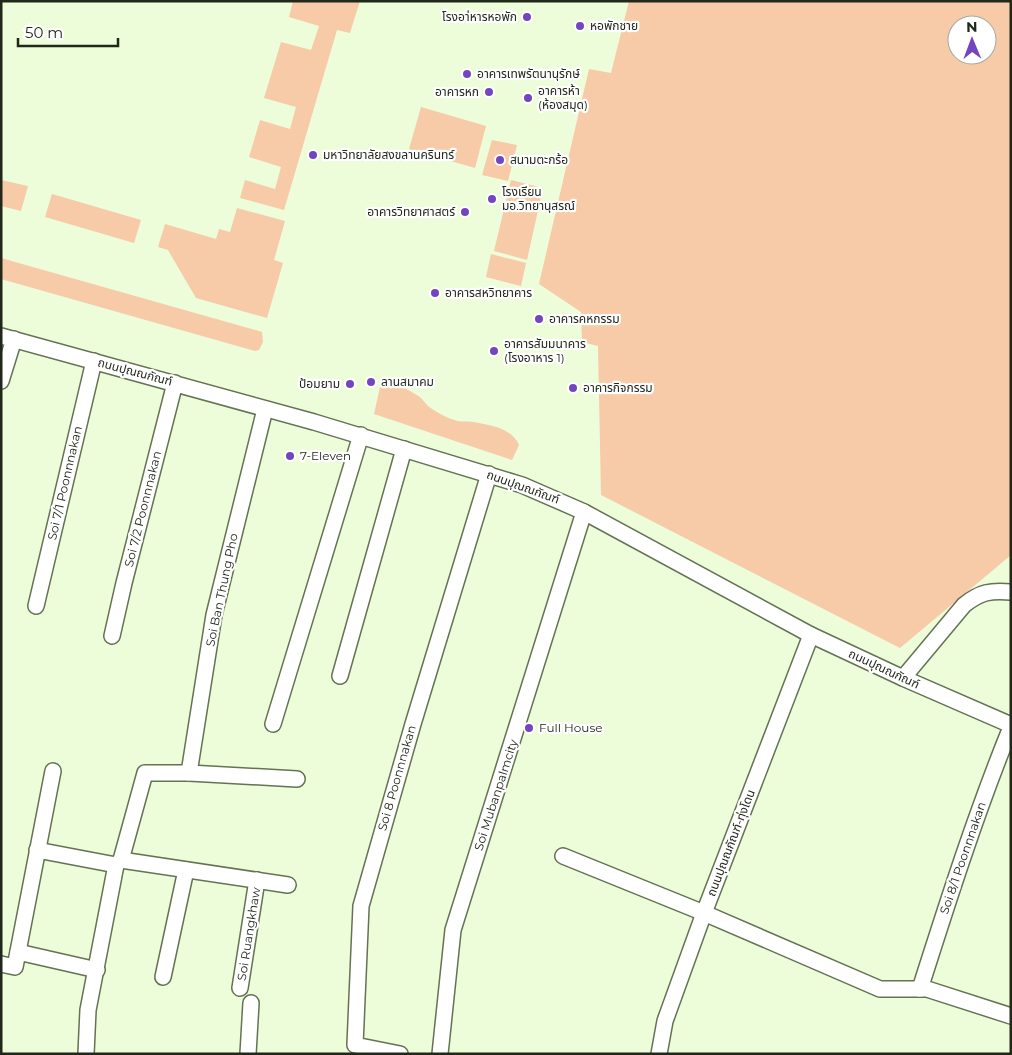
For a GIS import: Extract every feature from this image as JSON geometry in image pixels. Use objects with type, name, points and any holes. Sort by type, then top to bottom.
[{"type":"street","name":"ถนนปุณณกัณฑ์","points":[[8,338],[361,435],[489,474],[530,489],[584,512],[811,635],[1011,726]]},
{"type":"street","points":[[1,380],[8,338]]},
{"type":"street","name":"Soi 7/1 Poonnnakan","points":[[36,606],[94,361]]},
{"type":"street","name":"Soi 7/2 Poonnnakan","points":[[112,636],[175,383]]},
{"type":"street","name":"Soi Ban Thung Pho","points":[[190,773],[214,615],[265,408]]},
{"type":"street","points":[[273,724],[361,435]]},
{"type":"street","points":[[340,676],[404,449]]},
{"type":"street","name":"Soi 8 Poonnnakan","points":[[400,1054],[363,1049],[361,906],[413,724],[489,474]]},
{"type":"street","name":"Soi Mubanpalmcity","points":[[440,1054],[453,930],[584,512]]},
{"type":"street","points":[[903,678],[964,605],[976,595],[991,592],[1011,592]]},
{"type":"street","name":"ถนนปุณณกัณฑ์-ทุ่งโดน","points":[[659,1054],[665,1021],[704,913],[811,635]]},
{"type":"street","name":"Soi 8/1 Poonnnakan","points":[[920,989],[962,855],[1011,726]]},
{"type":"street","points":[[1,964],[15,967],[53,771]]},
{"type":"street","points":[[86,1054],[88,1010],[119,862],[145,773],[190,773],[297,779]]},
{"type":"street","points":[[37,850],[288,885]]},
{"type":"street","points":[[563,856],[704,913],[880,989],[927,989],[1011,1016]]},
{"type":"street","points":[[163,977],[186,870]]},
{"type":"street","name":"Soi Ruangkhaw","points":[[240,988],[257,880]]},
{"type":"street","points":[[18,952],[97,970]]},
{"type":"street","points":[[248,1054],[251,1002]]},
{"type":"shaded area","points":[[293,1],[360,1],[350,33],[337,30],[284,210],[240,198],[245,180],[275,189],[281,167],[249,157],[260,120],[290,129],[296,107],[264,98],[281,42],[311,50],[319,26],[289,17]]},
{"type":"shaded area","points":[[629,1],[1011,1],[1011,555],[900,648],[601,495],[598,346],[582,342],[581,312],[539,284],[589,69],[611,73]]},
{"type":"shaded area","points":[[421,107],[486,126],[475,168],[409,149]]},
{"type":"shaded area","name":"สนามตะกร้อ","points":[[492,140],[517,145],[508,181],[482,175]]},
{"type":"shaded area","points":[[1,180],[28,186],[21,211],[1,206]]},
{"type":"shaded area","points":[[511,180],[543,188],[527,260],[494,251]]},
{"type":"shaded area","points":[[52,194],[141,220],[134,243],[45,217]]},
{"type":"shaded area","points":[[237,208],[285,221],[274,260],[283,263],[267,318],[196,298],[168,250],[158,247],[165,224],[216,239],[219,229],[230,232]]},
{"type":"shaded area","points":[[491,254],[526,263],[521,286],[486,277]]},
{"type":"shaded area","points":[[1,258],[259,331],[262,332],[263,342],[259,350],[255,351],[1,279]]},
{"type":"shaded area","points":[[382,378],[420,397],[428,406],[446,417],[458,421],[486,424],[506,431],[516,439],[519,445],[512,460],[374,414]]},
{"type":"place","name":"โรงอา่หารหอพัก","points":[[527,17]]},
{"type":"place","name":"หอพักชาย","points":[[580,26]]},
{"type":"place","name":"อาคารเทพรัตนานุรักษ์","points":[[467,74]]},
{"type":"place","name":"อาคารหก","points":[[489,92]]},
{"type":"place","name":"อาคารห้า (ห้องสมุด)","points":[[528,98]]},
{"type":"place","name":"มหาวิทยาลัยสงขลานครินทร์","points":[[313,155]]},
{"type":"place","name":"สนามตะกร้อ","points":[[500,160]]},
{"type":"place","name":"โรงเรียน มอ.วิทยานุสรณ์","points":[[492,199]]},
{"type":"place","name":"อาคารวิทยาศาสตร์","points":[[465,212]]},
{"type":"place","name":"อาคารสหวิทยาคาร","points":[[435,293]]},
{"type":"place","name":"อาคารคหกรรม","points":[[539,319]]},
{"type":"place","name":"อาคารสัมมนาคาร (โรงอาหาร 1)","points":[[494,351]]},
{"type":"place","name":"ลานสมาคม","points":[[371,382]]},
{"type":"place","name":"ป้อมยาม","points":[[350,384]]},
{"type":"place","name":"อาคารกิจกรรม","points":[[573,388]]},
{"type":"place","name":"7-Eleven","points":[[290,456]]},
{"type":"place","name":"Full House","points":[[529,728]]}]
